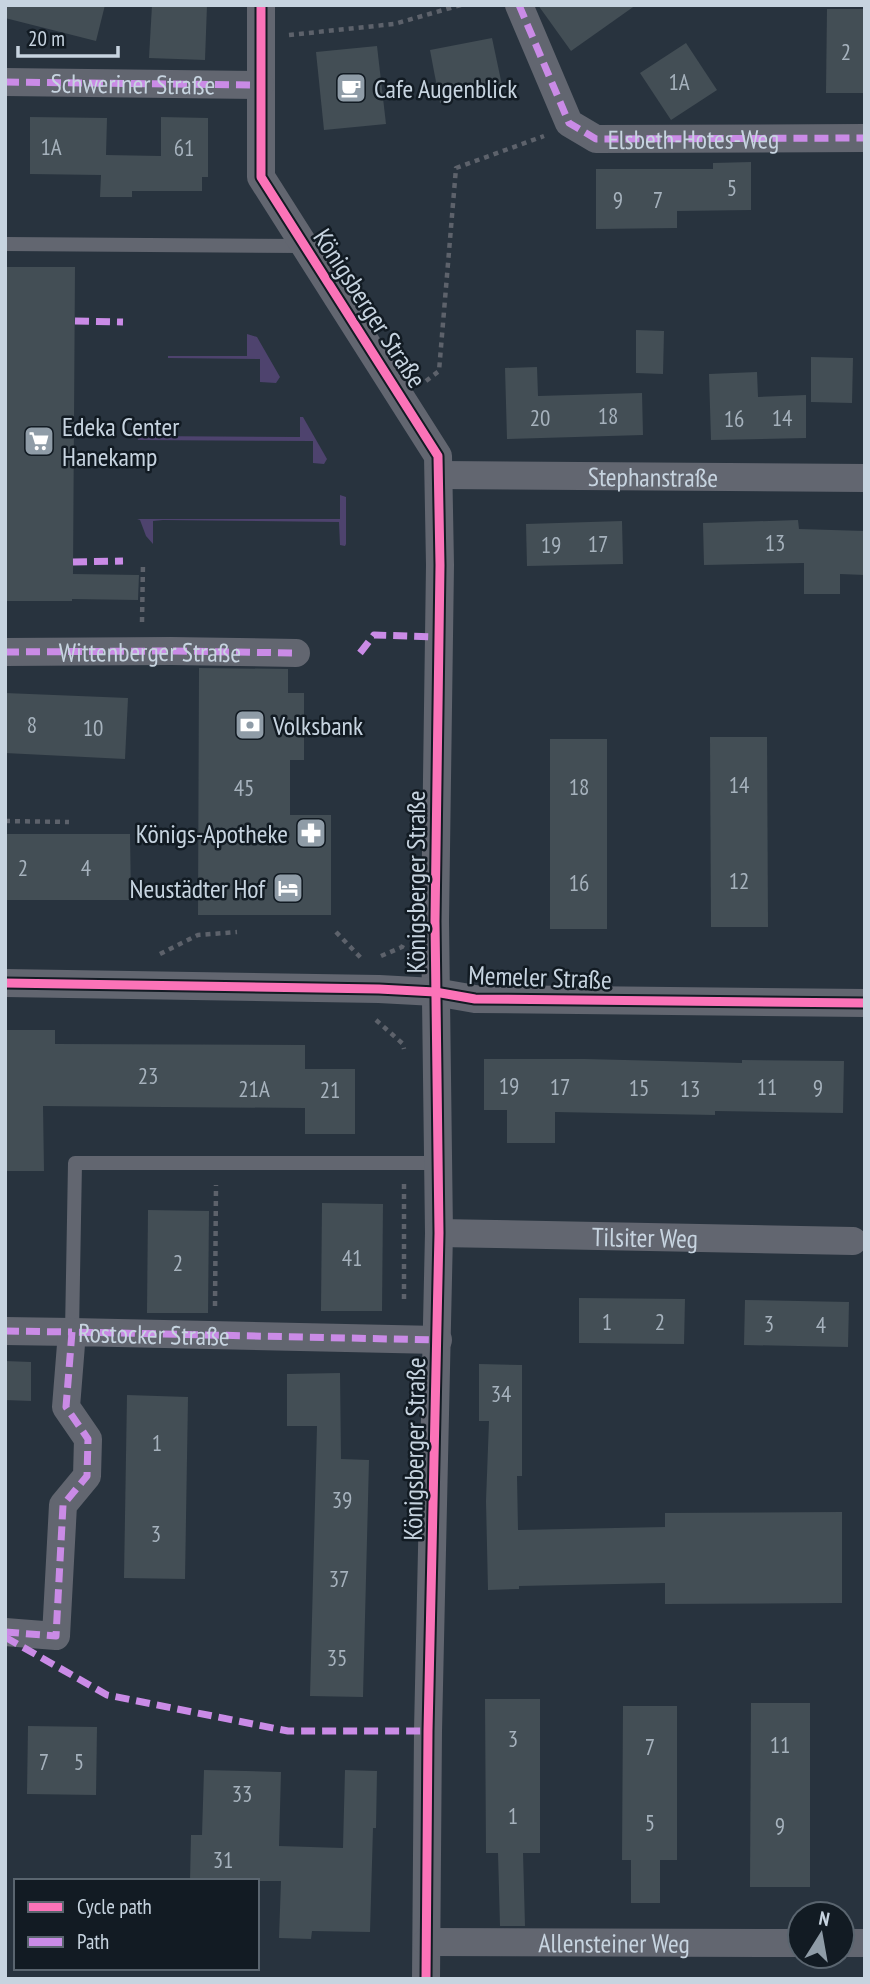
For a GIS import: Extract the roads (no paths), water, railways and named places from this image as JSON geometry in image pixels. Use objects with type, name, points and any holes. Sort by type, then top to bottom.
[{"type":"street","name":"Königsberger Straße","points":[[261,5],[261,177],[438,456],[440,565],[435,992],[439,1233],[426,1979]]},
{"type":"street","name":"Elsbeth-Hotes-Weg","points":[[519,5],[569,123],[596,139],[865,138]]},
{"type":"street","name":"Schweriner Straße","points":[[5,82],[260,85]]},
{"type":"street","name":"Stephanstraße","points":[[439,475],[865,478]]},
{"type":"street","name":"Wittenberger Straße","points":[[5,652],[296,653]]},
{"type":"street","name":"Memeler Straße","points":[[5,983],[379,989],[435,992],[475,999],[865,1003]]},
{"type":"street","name":"Tilsiter Weg","points":[[439,1233],[852,1241]]},
{"type":"street","points":[[5,1331],[72,1332]]},
{"type":"street","name":"Rostocker Straße","points":[[5,1632],[56,1636],[63,1505],[87,1476],[88,1439],[66,1407],[72,1332],[438,1340]]},
{"type":"street","name":"Allensteiner Weg","points":[[427,1942],[786,1943]]},
{"type":"lane","points":[[5,244],[306,246]]},
{"type":"lane","points":[[72,1332],[75,1163],[439,1163]]},
{"type":"place","name":"Cafe Augenblick","points":[[351,88]]},
{"type":"place","name":"Edeka Center Hanekamp","points":[[39,441]]},
{"type":"place","name":"Volksbank","points":[[250,725]]},
{"type":"place","name":"Königs-Apotheke","points":[[311,833]]},
{"type":"place","name":"Neustädter Hof","points":[[288,888]]}]
